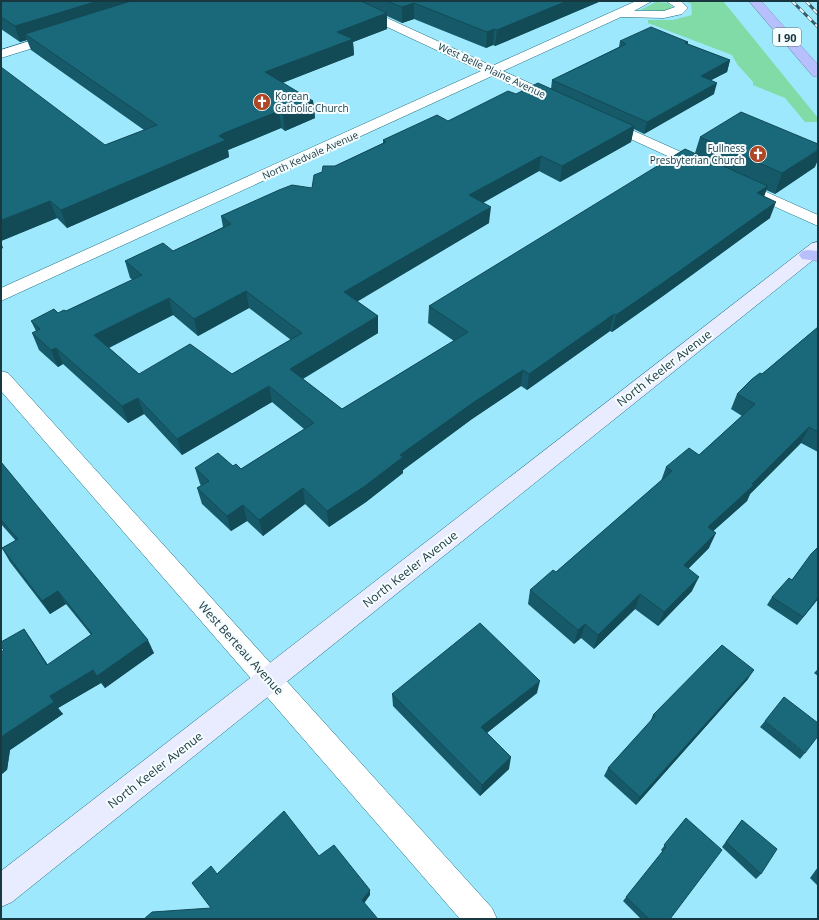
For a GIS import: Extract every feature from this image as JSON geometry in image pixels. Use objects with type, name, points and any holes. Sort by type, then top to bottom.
[{"type":"highway","name":"I 90","points":[[755,1],[818,73]]},
{"type":"street","name":"West Belle Plaine Avenue","points":[[340,1],[566,105]]},
{"type":"street","name":"North Kedvale Avenue","points":[[1,295],[646,1]]},
{"type":"street","name":"North Kedvale Avenue","points":[[620,14],[666,14],[678,12],[682,8],[680,5],[672,1]]},
{"type":"street","points":[[1,54],[69,32]]},
{"type":"street","points":[[595,118],[818,221]]},
{"type":"street","name":"North Keeler Avenue","points":[[1,891],[815,253]]},
{"type":"street","name":"West Berteau Avenue","points":[[1,378],[481,919]]},
{"type":"green space","points":[[686,1],[723,1],[818,118],[818,122],[805,122],[785,98],[753,85],[753,82],[737,64],[732,55],[648,23],[648,20],[673,20],[692,15],[691,4]]},
{"type":"green space","points":[[656,2],[668,3],[673,8],[666,11],[640,10]]},
{"type":"building","points":[[1,1],[98,1],[15,26],[1,17]]},
{"type":"building","points":[[131,1],[361,1],[387,13],[337,32],[353,39],[265,72],[313,101],[283,114],[279,111],[224,133],[219,136],[226,140],[61,210],[50,201],[1,220],[1,67],[105,145],[157,125],[25,34]]},
{"type":"building","points":[[387,1],[567,1],[497,30],[494,29],[487,32],[414,3],[402,7]]},
{"type":"building","points":[[651,27],[688,42],[685,43],[730,60],[701,76],[717,83],[647,122],[552,80],[626,44],[620,41]]},
{"type":"building","points":[[538,83],[634,126],[562,166],[541,156],[469,195],[491,207],[344,292],[378,316],[290,369],[342,409],[468,332],[429,306],[685,149],[768,186],[757,193],[776,202],[667,280],[616,315],[614,314],[529,374],[523,370],[474,402],[400,455],[403,457],[365,486],[327,511],[303,488],[259,520],[243,505],[227,516],[197,488],[209,481],[195,468],[218,453],[233,466],[236,464],[241,469],[314,423],[269,386],[177,439],[138,398],[122,406],[56,348],[51,350],[32,333],[40,329],[31,321],[54,309],[58,313],[64,310],[66,311],[142,275],[125,261],[163,243],[173,251],[231,224],[221,216],[279,190],[292,185],[312,188],[314,175],[322,172],[323,166],[335,166],[386,142],[383,140],[437,115],[448,121],[508,91],[516,94]],"holes":[[[246,291],[302,333],[232,374],[190,344],[139,374],[94,335],[169,298],[194,319]]]},
{"type":"building","points":[[741,112],[818,144],[818,150],[782,173],[700,137]]},
{"type":"building","points":[[818,327],[818,432],[809,427],[752,484],[754,485],[708,527],[716,533],[684,565],[699,577],[664,612],[640,594],[598,635],[585,624],[578,630],[530,590],[553,570],[556,572],[672,471],[666,467],[689,448],[699,455],[755,404],[737,394],[752,379],[760,373],[762,374]]},
{"type":"building","points":[[1,462],[148,640],[97,676],[93,670],[50,696],[54,702],[1,737],[1,652],[4,650],[1,647],[1,642],[24,629],[47,665],[92,634],[58,591],[42,601],[2,548],[18,539],[1,520]]},
{"type":"building","points":[[818,547],[818,598],[803,617],[772,597],[789,578],[792,580]]},
{"type":"building","points":[[480,623],[540,681],[481,727],[511,757],[482,785],[392,694]]},
{"type":"building","points":[[722,645],[754,670],[640,797],[608,768],[655,716],[653,715]]},
{"type":"building","points":[[784,697],[818,723],[818,736],[805,753],[765,721]]},
{"type":"building","points":[[284,811],[319,856],[334,845],[370,890],[362,900],[378,919],[144,919],[152,912],[211,908],[192,883],[211,866],[217,874]]},
{"type":"building","points":[[686,818],[722,850],[670,919],[649,919],[626,897],[666,847],[664,845]]},
{"type":"building","points":[[742,820],[777,849],[761,874],[726,842]]},
{"type":"railway","points":[[792,1],[818,27]]},
{"type":"railway","points":[[806,1],[818,14]]},
{"type":"place","name":"Korean Catholic Church","points":[[262,102]]},
{"type":"place","name":"Fullness Presbyterian Church","points":[[758,154]]}]
